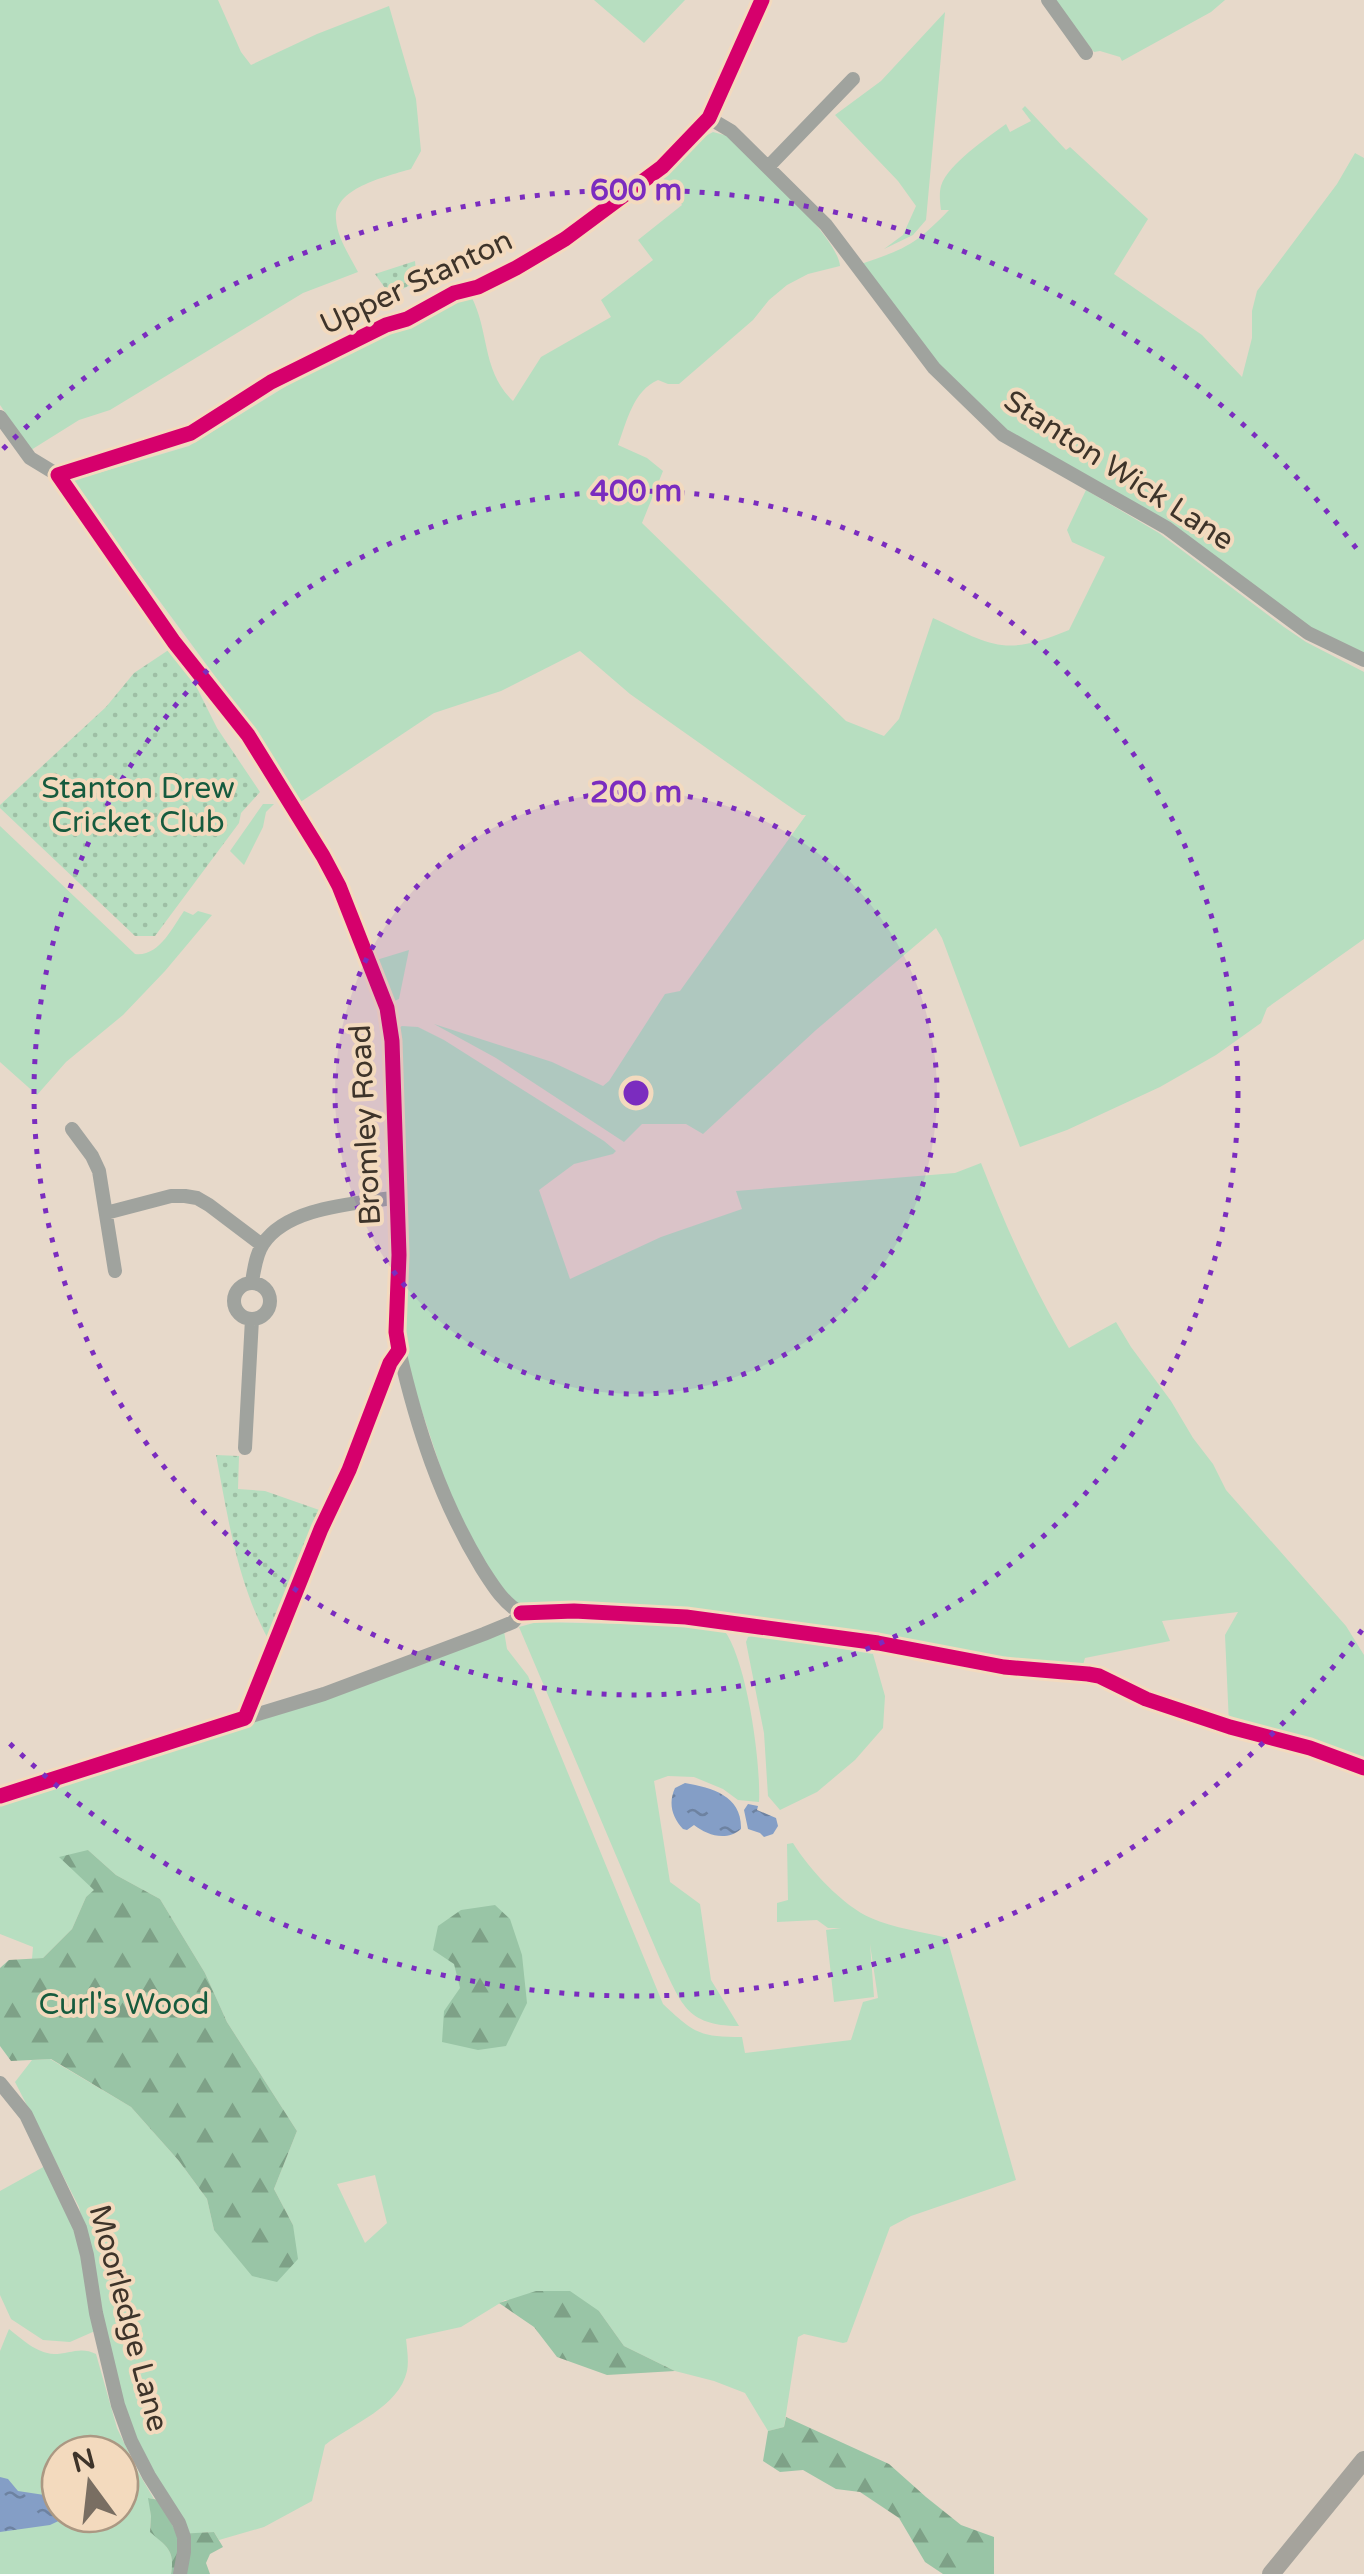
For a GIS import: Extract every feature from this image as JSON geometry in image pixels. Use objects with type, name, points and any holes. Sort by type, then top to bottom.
[{"type":"main road","points":[[1271,2574],[1364,2460]]},
{"type":"street","name":"Upper Stanton","points":[[58,474],[191,433],[271,382],[386,325],[407,319],[454,292],[478,287],[565,239],[662,167],[709,118],[762,0]]},
{"type":"street","points":[[1048,0],[1086,52]]},
{"type":"street","points":[[769,166],[851,77]]},
{"type":"street","name":"Stanton Wick Lane","points":[[709,118],[732,131],[826,225],[934,368],[1002,435],[1168,528],[1308,633],[1364,660]]},
{"type":"street","name":"Bromley Road","points":[[0,417],[30,458],[58,474],[174,642],[248,735],[339,886],[390,1020],[398,1197],[399,1350],[446,1504],[488,1578],[521,1614]]},
{"type":"street","points":[[96,1130],[77,1135],[99,1171],[115,1271]]},
{"type":"street","points":[[106,1213],[184,1196],[209,1205],[262,1245]]},
{"type":"street","points":[[252,1282],[262,1245],[285,1225],[313,1212],[398,1197]]},
{"type":"street","points":[[252,1282],[268,1290],[270,1302],[264,1315],[252,1319],[239,1314],[234,1298],[241,1286],[252,1282]]},
{"type":"street","points":[[245,1448],[252,1319]]},
{"type":"street","name":"Bromley Road","points":[[245,1718],[390,1362],[399,1350]]},
{"type":"street","points":[[0,1796],[306,1700],[514,1622],[521,1614],[574,1611],[686,1617],[878,1643],[1004,1667],[1099,1676],[1146,1699],[1364,1768]]},
{"type":"street","name":"Moorledge Lane","points":[[0,2083],[26,2115],[80,2228],[118,2405],[131,2442],[184,2537],[180,2574]]},
{"type":"green space","points":[[0,0],[218,0],[241,52],[251,65],[389,6],[416,99],[421,151],[411,169],[352,191],[337,208],[339,233],[358,272],[303,293],[110,410],[79,420],[31,450],[0,405]]},
{"type":"green space","points":[[594,0],[685,0],[644,43]]},
{"type":"green space","points":[[1054,0],[1225,0],[1211,12],[1122,61],[1120,57],[1094,52]]},
{"type":"green space","points":[[945,12],[926,220],[913,235],[884,249],[903,235],[916,206],[898,181],[835,115],[881,81]]},
{"type":"green space","points":[[1025,106],[1066,150],[1070,147],[1148,219],[1114,274],[1202,335],[1242,377],[1252,338],[1257,291],[1337,184],[1355,153],[1364,158],[1364,656],[1305,627],[1167,522],[1003,429],[939,366],[861,264],[909,244],[938,221],[949,210],[941,210],[940,192],[951,169],[1006,124],[1010,132],[1031,121],[1022,109]]},
{"type":"green space","points":[[713,132],[728,136],[792,199],[825,236],[840,266],[808,274],[787,285],[679,384],[658,380],[649,385],[632,408],[618,445],[647,458],[663,471],[642,523],[846,721],[884,736],[899,719],[933,618],[999,645],[1029,643],[1069,630],[1105,557],[1072,542],[1067,530],[1086,490],[1159,533],[1306,642],[1364,672],[1364,939],[1267,1008],[1261,1023],[1216,1055],[1160,1087],[1020,1147],[936,928],[816,1030],[703,1134],[686,1124],[642,1124],[624,1142],[496,1058],[434,1024],[552,1062],[603,1086],[665,994],[680,991],[806,815],[630,694],[580,651],[501,691],[434,713],[296,805],[262,740],[71,481],[189,446],[301,377],[387,333],[412,326],[441,306],[471,296],[496,377],[513,401],[541,357],[611,317],[601,300],[653,260],[638,240],[682,205],[662,177],[700,139]]},
{"type":"green space","points":[[415,261],[417,282],[390,295],[375,274]]},
{"type":"green space","name":"Stanton Drew Cricket Club","points":[[170,649],[260,792],[155,936],[135,936],[0,805],[106,707],[134,673]]},
{"type":"green space","points":[[263,804],[274,804],[266,812],[244,865],[230,851]]},
{"type":"green space","points":[[0,826],[135,954],[158,946],[184,911],[212,915],[123,1015],[66,1062],[37,1095],[0,1062]]},
{"type":"green space","points":[[409,950],[399,999],[388,1004],[373,961]]},
{"type":"green space","points":[[402,1026],[418,1027],[444,1040],[616,1151],[574,1164],[539,1190],[570,1279],[661,1237],[742,1209],[736,1191],[955,1173],[981,1163],[1021,1257],[1069,1348],[1116,1322],[1213,1464],[1226,1490],[1346,1626],[1364,1655],[1364,1763],[1229,1724],[1225,1635],[1238,1612],[1162,1621],[1170,1641],[1085,1658],[1082,1668],[1003,1661],[737,1616],[555,1605],[526,1607],[512,1601],[486,1566],[450,1496],[407,1366],[401,1336],[405,1163],[395,1030]]},
{"type":"green space","points":[[216,1455],[239,1456],[238,1489],[265,1491],[325,1512],[268,1639],[241,1572]]},
{"type":"green space","points":[[537,1622],[710,1626],[724,1630],[732,1645],[751,1713],[759,1802],[738,1800],[694,1777],[668,1776],[654,1781],[670,1882],[700,1904],[711,1980],[739,2026],[707,2022],[696,2016],[674,1988],[519,1627]]},
{"type":"green space","points":[[504,1631],[507,1649],[528,1676],[663,2004],[698,2031],[742,2037],[745,2053],[851,2040],[863,2002],[878,1998],[870,1944],[874,1997],[834,2002],[826,1930],[841,1928],[828,1928],[817,1920],[777,1922],[777,1903],[788,1900],[787,1844],[793,1843],[828,1886],[860,1912],[889,1924],[947,1938],[1016,2180],[890,2227],[847,2342],[804,2334],[798,2337],[784,2427],[768,2431],[745,2393],[675,2371],[624,2346],[599,2311],[505,2300],[461,2327],[406,2339],[408,2367],[402,2384],[385,2405],[325,2445],[312,2501],[264,2527],[219,2540],[214,2532],[187,2534],[140,2446],[140,2434],[134,2434],[129,2423],[79,2207],[15,2082],[32,2060],[50,2059],[131,2107],[207,2199],[214,2230],[293,2225],[274,2189],[297,2131],[227,2022],[205,1973],[160,1899],[116,1875],[88,1850],[95,1891],[86,1897],[72,1929],[43,1958],[32,1959],[33,1947],[0,1934],[0,1803],[316,1702]],"holes":[[[375,2175],[387,2223],[365,2243],[337,2184]]]},
{"type":"green space","points":[[756,1635],[873,1654],[885,1696],[883,1728],[855,1760],[817,1792],[780,1810],[768,1796],[764,1733],[746,1642]]},
{"type":"green space","name":"Curl's Wood","points":[[88,1850],[116,1875],[160,1899],[205,1973],[227,2022],[297,2131],[274,2189],[293,2225],[298,2259],[277,2282],[252,2276],[214,2230],[207,2199],[131,2107],[51,2059],[11,2061],[0,2046],[0,1968],[9,1960],[43,1958],[72,1929],[86,1897],[94,1890],[59,1857]]},
{"type":"green space","points":[[495,1905],[510,1919],[522,1955],[527,2003],[506,2046],[478,2050],[442,2042],[444,2011],[460,1988],[454,1964],[433,1950],[438,1926],[461,1910]]},
{"type":"green space","points":[[47,2165],[77,2235],[95,2331],[70,2342],[43,2340],[11,2319],[0,2295],[0,2191]]},
{"type":"green space","points":[[536,2291],[570,2291],[599,2311],[624,2346],[675,2371],[607,2375],[557,2357],[534,2327],[499,2303]]},
{"type":"green space","points":[[9,2329],[47,2353],[80,2350],[96,2354],[120,2434],[40,2434],[40,2534],[140,2534],[140,2475],[154,2499],[149,2498],[150,2531],[172,2559],[171,2574],[0,2574],[0,2351]]},
{"type":"green space","points":[[786,2417],[889,2464],[961,2525],[994,2537],[994,2574],[943,2574],[925,2562],[899,2518],[860,2492],[836,2489],[803,2470],[780,2472],[763,2461],[768,2431],[784,2427]]},
{"type":"green space","points":[[148,2498],[159,2500],[177,2534],[214,2532],[223,2547],[210,2554],[206,2563],[210,2574],[171,2574],[168,2550],[150,2532]]},
{"type":"water","points":[[685,1783],[715,1791],[731,1801],[741,1829],[723,1836],[694,1825],[683,1829],[674,1815],[672,1799],[675,1788]]},
{"type":"water","points":[[748,1804],[776,1818],[778,1826],[773,1834],[764,1837],[748,1829],[744,1810]]},
{"type":"water","points":[[0,2477],[8,2479],[18,2491],[40,2494],[40,2526],[0,2532]]},
{"type":"cycle path","points":[[0,1796],[245,1718],[390,1363],[399,1350],[392,1041],[387,1008],[339,886],[323,856],[248,735],[174,642],[58,475],[191,433],[271,382],[454,293],[478,287],[565,239],[662,167],[709,118],[762,0]]},
{"type":"cycle path","points":[[521,1613],[574,1611],[686,1617],[878,1643],[1004,1667],[1099,1676],[1146,1699],[1364,1768]]}]
